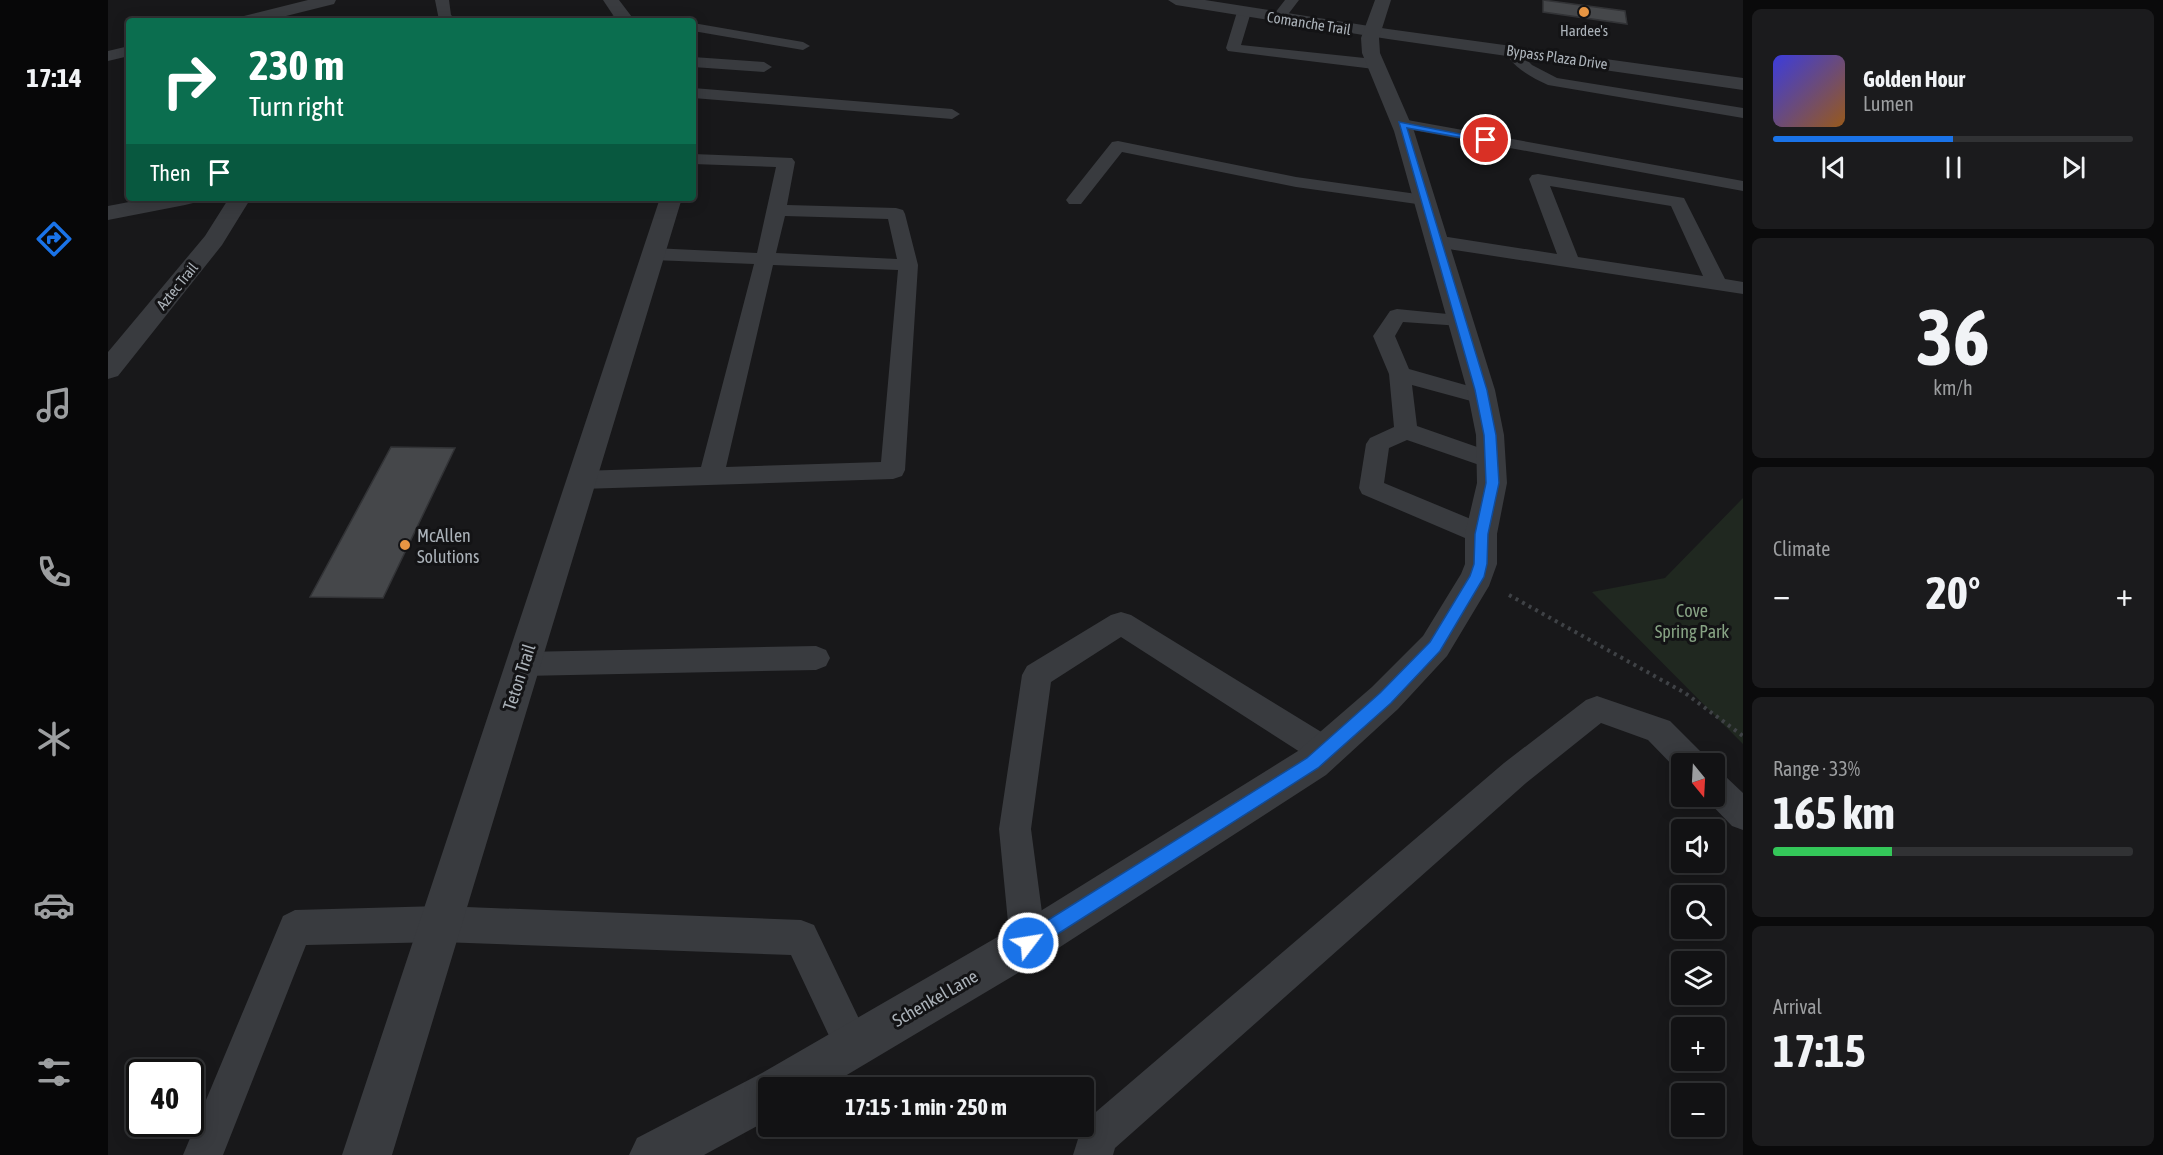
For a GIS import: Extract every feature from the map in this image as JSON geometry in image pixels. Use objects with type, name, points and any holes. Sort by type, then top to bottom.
[{"type":"street","points":[[258,18],[328,0]]},
{"type":"street","points":[[611,0],[624,18]]},
{"type":"street","name":"Comanche Trail","points":[[1182,0],[1278,18],[1373,48]]},
{"type":"street","points":[[1373,48],[1383,0]]},
{"type":"street","name":"Bypass Plaza Drive","points":[[1373,48],[1519,51],[1743,84]]},
{"type":"street","name":"Schenkel Lane","points":[[798,1077],[1028,943],[1303,769],[1385,698],[1435,646],[1477,577],[1481,534],[1492,483],[1490,435],[1461,320],[1435,241],[1402,124],[1373,48]]},
{"type":"street","points":[[108,56],[126,52]]},
{"type":"street","points":[[108,213],[170,201]]},
{"type":"street","name":"Aztec Trail","points":[[108,370],[214,240],[238,201]]},
{"type":"street","name":"Teton Trail","points":[[367,1155],[670,201]]},
{"type":"street","points":[[654,1155],[758,1099]]},
{"type":"lane","points":[[442,0],[446,18]]},
{"type":"lane","points":[[1278,18],[1292,0]]},
{"type":"lane","points":[[1244,12],[1233,48],[1373,48]]},
{"type":"lane","points":[[696,27],[803,45]]},
{"type":"lane","points":[[1519,51],[1516,58],[1527,68],[1553,82],[1743,113]]},
{"type":"lane","points":[[696,62],[764,67]]},
{"type":"lane","points":[[696,93],[952,114]]},
{"type":"lane","points":[[1402,124],[1743,186]]},
{"type":"lane","points":[[1075,200],[1118,146],[1296,182],[1424,200]]},
{"type":"lane","points":[[696,159],[786,162],[777,210],[711,476]]},
{"type":"lane","points":[[1570,262],[1538,179],[1678,202],[1716,284]]},
{"type":"lane","points":[[581,480],[893,470],[908,265],[896,214],[777,210]]},
{"type":"lane","points":[[1435,241],[1743,288]]},
{"type":"lane","points":[[653,254],[908,265]]},
{"type":"lane","points":[[1406,431],[1400,374],[1384,336],[1397,315],[1461,320]]},
{"type":"lane","points":[[1400,374],[1482,397]]},
{"type":"lane","points":[[1481,534],[1371,488],[1378,444],[1406,431],[1491,461]]},
{"type":"lane","points":[[1028,943],[1015,829],[1037,675],[1121,622],[1325,751]]},
{"type":"lane","points":[[523,664],[816,658]]},
{"type":"lane","points":[[1093,1155],[1097,1137],[1515,773],[1597,709],[1659,730],[1681,753]]},
{"type":"lane","points":[[1725,797],[1743,815]]},
{"type":"lane","points":[[203,1155],[296,928],[441,924],[801,938],[853,1046]]},
{"type":"path","points":[[1477,577],[1685,693],[1743,736]]},
{"type":"green space","name":"Cove Spring Park","points":[[1743,498],[1743,744],[1592,592],[1665,578]]},
{"type":"building","name":"Hardee's","points":[[1543,0],[1625,11],[1627,24],[1543,12]]},
{"type":"building","points":[[391,447],[455,448],[383,598],[310,597]]},
{"type":"place","name":"Hardee's","points":[[1584,12]]},
{"type":"place","name":"McAllen Solutions","points":[[405,545]]},
{"type":"route","points":[[1028,943],[1312,763],[1385,698],[1435,646],[1477,577],[1481,534],[1492,483],[1490,435],[1481,390],[1402,124],[1486,140]]}]
